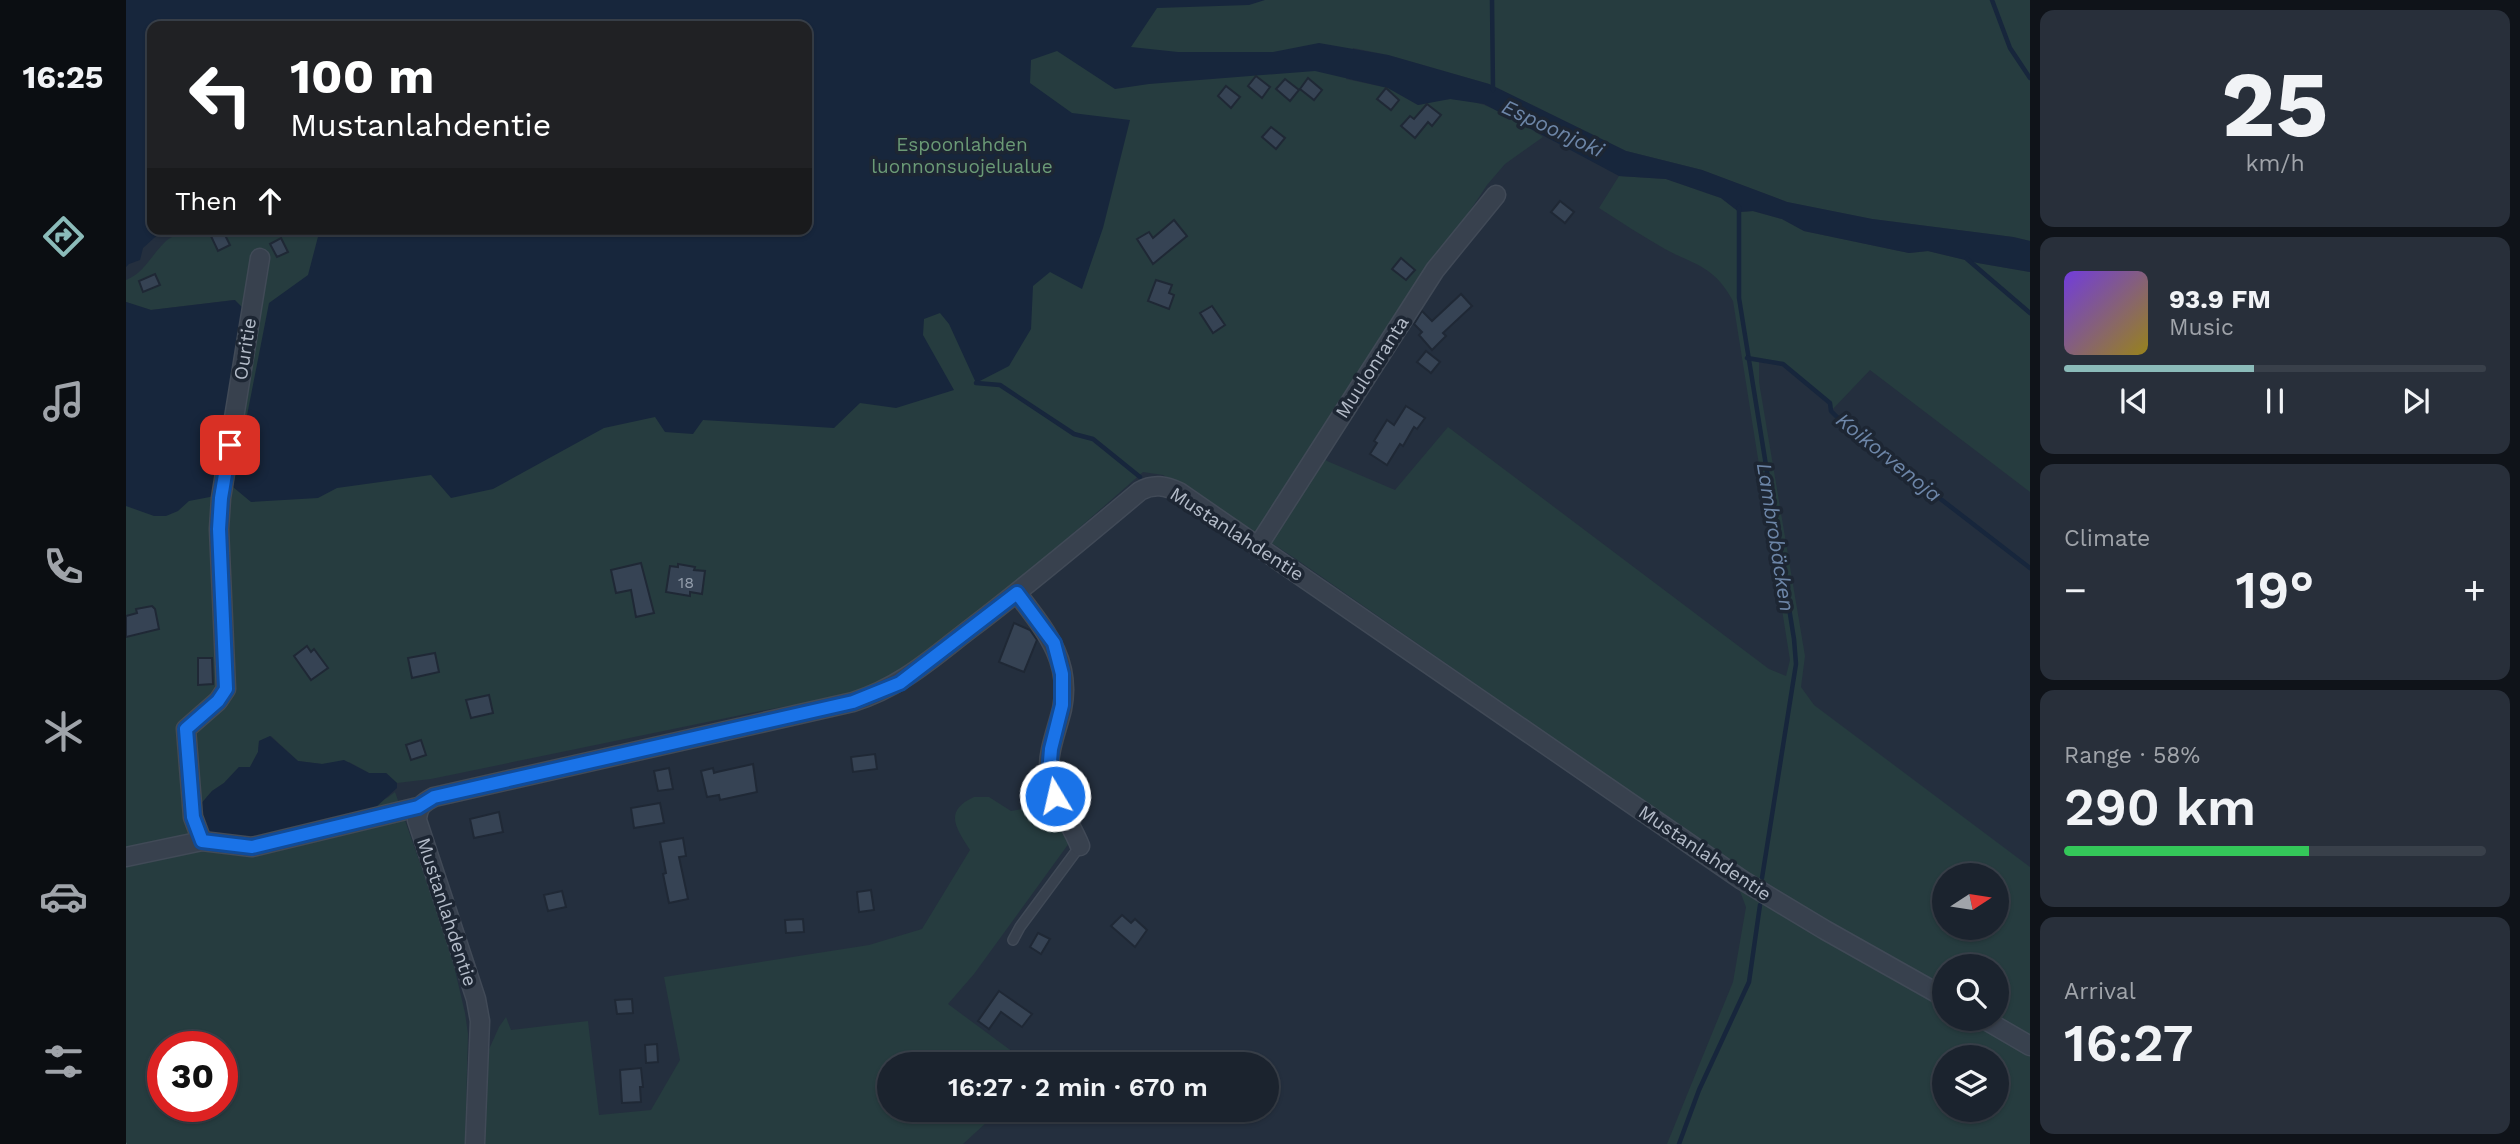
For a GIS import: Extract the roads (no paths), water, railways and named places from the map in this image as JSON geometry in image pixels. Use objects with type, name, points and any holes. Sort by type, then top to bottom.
[{"type":"street","name":"Muulonranta","points":[[1258,546],[1435,270],[1496,195]]},
{"type":"street","name":"Ouritie","points":[[202,841],[193,817],[186,729],[218,701],[226,689],[219,529],[221,498],[260,257]]},
{"type":"street","name":"Mustanlahdentie","points":[[475,1144],[479,1015],[417,820],[418,807],[434,797],[840,706],[874,696],[900,683],[1017,593],[1146,487],[1165,486],[1180,492],[1731,872],[1779,903],[1932,990]]},
{"type":"street","points":[[1017,593],[1054,643],[1062,674],[1062,705],[1051,749],[1049,774],[1055,796],[1080,846]]},
{"type":"street","points":[[126,857],[202,841],[252,847],[418,807]]},
{"type":"street","points":[[2005,1031],[2030,1045]]},
{"type":"lane","points":[[1013,940],[1080,846]]},
{"type":"water","name":"Espoonlahden luonnonsuojelualue","points":[[126,0],[1265,0],[1249,5],[1157,8],[1131,47],[1178,52],[1273,52],[1319,43],[1388,55],[1489,84],[1626,151],[1702,170],[1787,202],[1872,219],[2030,241],[2030,272],[1928,251],[1909,253],[1804,231],[1782,219],[1753,211],[1739,212],[1721,198],[1666,179],[1619,176],[1484,104],[1450,99],[1418,105],[1388,88],[1315,71],[1115,89],[1057,51],[1031,60],[1030,83],[1072,113],[1130,120],[1103,228],[1082,289],[1050,272],[1033,286],[1031,329],[1009,366],[976,383],[949,324],[940,313],[924,319],[923,335],[954,390],[896,408],[860,403],[834,428],[703,420],[693,434],[665,432],[655,417],[604,428],[493,489],[451,498],[431,475],[337,488],[318,498],[251,502],[233,487],[269,303],[308,275],[318,235],[812,235],[812,21],[147,21],[147,235],[157,235],[143,248],[140,260],[126,267]]},
{"type":"water","points":[[235,300],[242,307],[215,496],[189,501],[178,511],[166,516],[154,516],[126,506],[126,302],[151,310]]},
{"type":"water","points":[[270,736],[298,761],[322,764],[344,760],[369,773],[386,773],[397,783],[397,788],[376,807],[252,838],[221,837],[203,830],[200,805],[239,767],[250,767],[258,752],[259,741]]},
{"type":"waterway","points":[[1492,0],[1493,90]]},
{"type":"waterway","points":[[1992,0],[2010,48],[2030,78]]},
{"type":"waterway","name":"Lambrobäcken","points":[[1739,207],[1739,298],[1796,664],[1762,878]]},
{"type":"waterway","points":[[1967,259],[2030,313]]},
{"type":"waterway","name":"Koikorvenoja","points":[[1747,358],[1783,364],[1830,403],[1831,411],[1846,426],[2030,568]]},
{"type":"waterway","points":[[976,383],[1000,385],[1074,434],[1093,439],[1140,477]]},
{"type":"waterway","name":"Lambrobäcken","points":[[1679,1144],[1699,1090],[1749,982],[1760,905]]},
{"type":"water label","name":"Espoonjoki","points":[[1553,128]]}]
